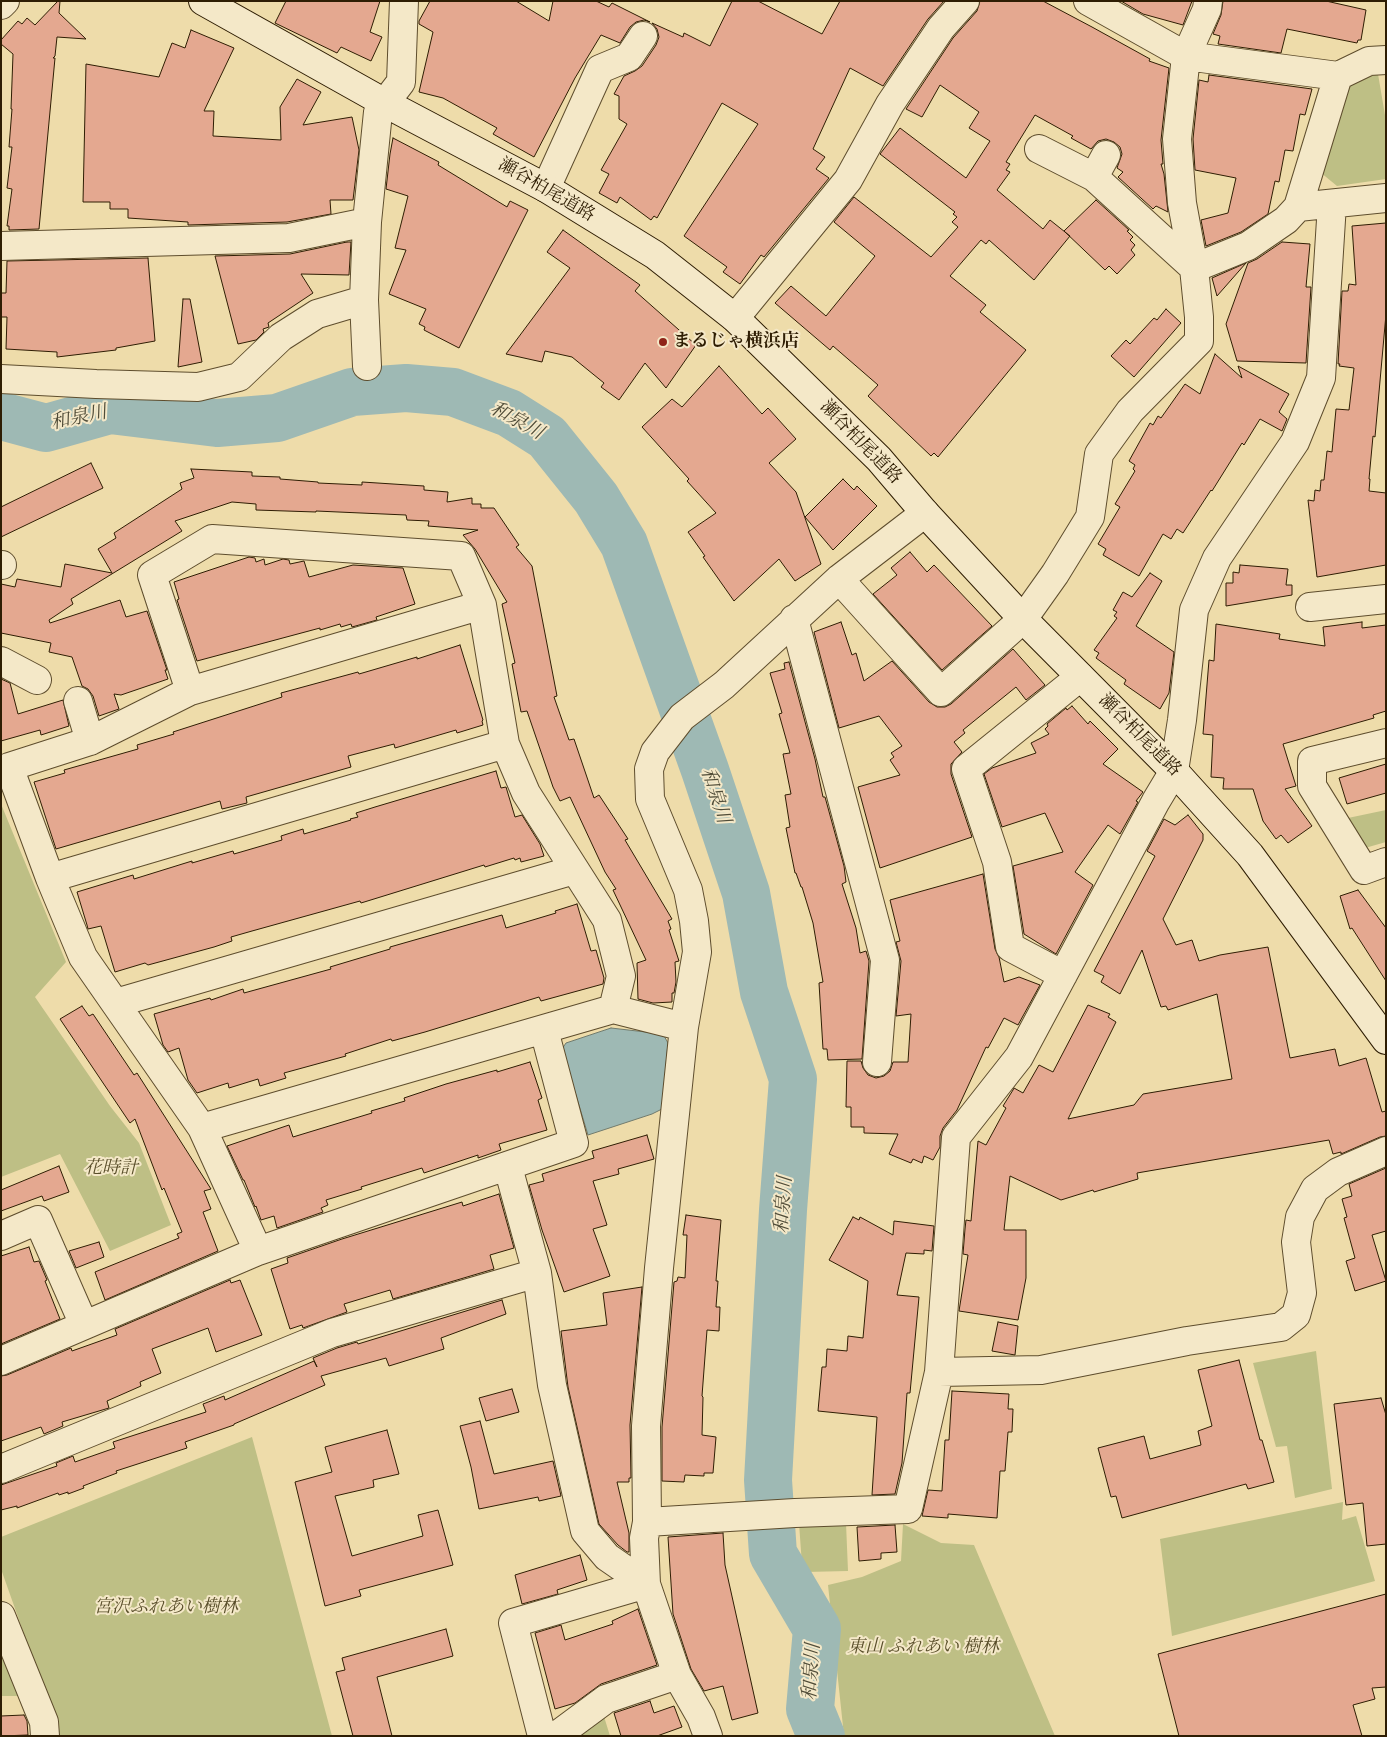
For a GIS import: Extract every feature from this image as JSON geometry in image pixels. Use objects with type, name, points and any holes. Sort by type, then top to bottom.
[{"type":"street","points":[[1,5],[5,1]]},
{"type":"street","name":"瀬谷柏尾道路","points":[[203,1],[385,103],[546,188],[655,255],[735,318],[879,459],[925,513],[1023,619],[1174,771],[1250,855],[1386,1040]]},
{"type":"street","points":[[367,366],[364,300],[367,222],[378,112],[401,82],[404,1]]},
{"type":"street","points":[[735,318],[848,180],[890,104],[940,28],[965,1]]},
{"type":"street","points":[[1088,1],[1186,56],[1338,76],[1369,61],[1386,60]]},
{"type":"street","points":[[839,579],[941,692],[1023,619],[1055,574],[1090,517],[1099,454],[1130,412],[1199,341],[1199,317],[1194,268],[1182,203],[1177,139],[1186,56],[1208,1]]},
{"type":"street","points":[[546,188],[600,69],[629,57],[643,36]]},
{"type":"street","points":[[1194,268],[1248,246],[1286,220],[1298,207],[1338,76]]},
{"type":"street","points":[[1039,149],[1100,166],[1194,268]]},
{"type":"street","points":[[1298,207],[1386,198]]},
{"type":"street","points":[[647,1522],[740,1518],[795,1513],[908,1509],[939,1372],[956,1137],[1019,1057],[1156,801],[1174,771],[1182,720],[1194,610],[1217,558],[1295,442],[1321,378],[1332,204]]},
{"type":"street","points":[[1,246],[290,238],[367,222]]},
{"type":"street","points":[[1,379],[198,387],[238,377],[281,337],[317,314],[364,300]]},
{"type":"street","points":[[708,1736],[701,1717],[677,1675],[646,1584],[644,1538],[647,1522],[646,1426],[659,1268],[684,1027],[697,952],[688,890],[650,799],[649,769],[655,752],[682,717],[724,684],[839,579],[925,513]]},
{"type":"street","points":[[190,691],[152,575],[212,538],[461,556],[482,605],[505,744],[526,793],[607,920],[621,976],[613,1009]]},
{"type":"street","points":[[1310,607],[1386,599]]},
{"type":"street","points":[[258,1251],[202,1128],[83,957],[50,878],[9,767],[90,741],[190,691],[482,605]]},
{"type":"street","points":[[794,619],[885,960],[878,1062]]},
{"type":"street","points":[[1,661],[37,680]]},
{"type":"street","points":[[1063,975],[1010,947],[997,862],[966,769],[1080,677]]},
{"type":"street","points":[[78,701],[90,741]]},
{"type":"street","points":[[1386,743],[1312,761],[1312,786],[1364,870],[1386,862]]},
{"type":"street","points":[[50,878],[505,744]]},
{"type":"street","points":[[116,1003],[574,870]]},
{"type":"street","points":[[202,1128],[613,1009],[684,1027]]},
{"type":"street","points":[[1,1361],[258,1251],[574,1143],[544,1030]]},
{"type":"street","points":[[939,1372],[1041,1370],[1187,1341],[1281,1326],[1296,1315],[1302,1293],[1296,1242],[1300,1217],[1315,1189],[1338,1172],[1386,1151]]},
{"type":"street","points":[[508,1166],[537,1272],[552,1385],[585,1532],[607,1557],[646,1584]]},
{"type":"street","points":[[1,1236],[38,1220],[84,1325]]},
{"type":"street","points":[[1,1469],[332,1333],[537,1272]]},
{"type":"street","points":[[542,1736],[513,1624],[646,1584]]},
{"type":"street","points":[[1,1616],[44,1722],[45,1736]]},
{"type":"street","points":[[556,1736],[606,1699],[677,1675]]},
{"type":"green space","points":[[1378,74],[1386,121],[1386,179],[1337,186],[1320,172],[1344,76]]},
{"type":"green space","name":"花時計","points":[[1,804],[66,962],[35,997],[110,1106],[139,1143],[171,1225],[110,1251],[60,1154],[1,1177]]},
{"type":"green space","points":[[1386,810],[1386,842],[1365,848],[1348,818]]},
{"type":"green space","points":[[1316,1351],[1332,1489],[1295,1498],[1287,1446],[1276,1447],[1253,1363]]},
{"type":"green space","name":"宮沢ふれあい樹林","points":[[252,1437],[332,1736],[49,1736],[46,1696],[1,1569],[1,1537]]},
{"type":"green space","points":[[1343,1502],[1342,1520],[1356,1516],[1375,1581],[1172,1636],[1160,1539]]},
{"type":"green space","points":[[799,1523],[846,1523],[848,1571],[805,1572],[802,1565]]},
{"type":"green space","name":"東山 ふれあい 樹林","points":[[903,1524],[941,1543],[974,1545],[1055,1736],[844,1736],[828,1585],[862,1577],[901,1561]]},
{"type":"green space","points":[[1,1652],[20,1696],[1,1696]]},
{"type":"green space","points":[[602,1710],[610,1736],[577,1736]]},
{"type":"water","points":[[611,1028],[663,1034],[668,1043],[662,1109],[588,1135],[562,1049],[566,1043]]},
{"type":"building","points":[[60,1],[59,13],[86,39],[57,37],[55,56],[53,58],[55,58],[39,229],[9,230],[9,226],[7,226],[12,189],[7,188],[12,147],[9,147],[13,54],[1,44],[1,40],[18,21],[22,24],[27,18],[35,25]]},
{"type":"building","points":[[286,1],[380,1],[370,32],[382,37],[371,61],[341,47],[337,53],[275,23]]},
{"type":"building","points":[[430,1],[516,1],[549,21],[553,1],[596,1],[609,7],[612,3],[650,22],[644,20],[636,22],[630,27],[620,43],[601,35],[575,78],[534,157],[493,134],[497,128],[443,98],[419,92],[433,32],[419,24],[419,21]]},
{"type":"building","points":[[732,1],[758,1],[822,34],[840,1],[944,1],[928,19],[883,86],[850,68],[813,149],[825,157],[816,169],[829,178],[764,257],[761,255],[740,284],[723,272],[727,267],[684,236],[758,124],[722,103],[657,218],[654,216],[651,220],[620,197],[617,203],[599,193],[609,174],[601,170],[627,124],[619,119],[619,96],[614,94],[624,76],[642,66],[656,45],[659,37],[657,29],[652,23],[683,37],[684,33],[710,46]]},
{"type":"building","points":[[980,1],[1043,1],[1150,59],[1149,61],[1169,68],[1161,140],[1163,164],[1161,164],[1164,174],[1168,212],[1156,206],[1153,209],[1118,177],[1123,172],[1117,168],[1122,154],[1120,147],[1114,142],[1106,139],[1098,141],[1091,149],[1071,138],[1073,136],[1035,115],[1006,162],[1010,164],[1006,170],[1010,172],[997,190],[1043,229],[1050,220],[1070,236],[1034,280],[989,240],[986,244],[981,240],[950,276],[986,305],[980,312],[1026,350],[938,457],[934,453],[931,456],[868,396],[878,385],[833,346],[830,350],[775,303],[791,286],[826,316],[875,256],[834,222],[854,197],[931,257],[958,227],[952,222],[957,217],[953,214],[955,212],[880,154],[900,128],[966,178],[990,141],[969,128],[979,112],[940,85],[922,117],[906,109],[953,38],[977,11]]},
{"type":"building","points":[[1121,1],[1192,1],[1183,25],[1143,14]]},
{"type":"building","points":[[1223,1],[1326,1],[1366,10],[1361,40],[1358,40],[1357,43],[1287,29],[1281,53],[1218,44],[1220,36],[1213,34],[1221,15]]},
{"type":"building","points":[[191,30],[234,48],[204,111],[214,111],[213,136],[281,140],[280,107],[297,79],[321,92],[303,125],[352,117],[359,150],[353,200],[330,200],[331,214],[287,222],[188,225],[188,222],[128,218],[128,209],[110,209],[110,202],[83,202],[86,64],[159,77],[172,43],[185,48]]},
{"type":"building","points":[[1209,75],[1312,89],[1305,115],[1300,114],[1293,151],[1285,150],[1279,182],[1275,181],[1268,214],[1241,232],[1206,246],[1201,220],[1228,213],[1236,178],[1195,170],[1193,139],[1199,80],[1208,82]]},
{"type":"building","points":[[393,138],[439,162],[438,165],[507,207],[510,201],[528,210],[459,348],[424,330],[425,327],[419,324],[426,309],[389,294],[406,250],[395,248],[408,196],[386,189]]},
{"type":"building","points":[[1096,200],[1129,230],[1127,231],[1133,237],[1130,240],[1135,245],[1131,250],[1135,255],[1117,274],[1109,266],[1105,270],[1064,231]]},
{"type":"building","points":[[1386,223],[1386,314],[1369,491],[1386,493],[1386,565],[1317,577],[1308,500],[1314,501],[1315,490],[1320,491],[1321,480],[1324,480],[1327,451],[1332,452],[1336,409],[1349,410],[1354,368],[1339,366],[1340,364],[1338,364],[1342,291],[1348,291],[1349,284],[1356,285],[1352,226]]},
{"type":"building","points":[[563,230],[640,285],[635,291],[696,345],[666,388],[645,363],[619,400],[601,387],[604,383],[572,357],[545,351],[542,362],[506,354],[570,268],[547,252]]},
{"type":"building","points":[[351,242],[349,275],[301,274],[313,293],[268,323],[269,327],[263,329],[264,332],[256,340],[238,344],[215,256],[290,254]]},
{"type":"building","points":[[1282,242],[1310,244],[1306,287],[1311,287],[1306,363],[1237,361],[1226,324],[1248,263]]},
{"type":"building","points":[[148,258],[155,341],[116,348],[116,350],[57,357],[57,352],[6,349],[7,317],[1,317],[1,293],[6,293],[7,261]]},
{"type":"building","points":[[1246,263],[1217,296],[1212,278]]},
{"type":"building","points":[[183,299],[190,299],[202,362],[178,367]]},
{"type":"building","points":[[1166,309],[1181,323],[1134,377],[1111,356],[1126,340],[1130,344],[1154,318],[1157,320]]},
{"type":"building","points":[[1215,354],[1242,378],[1238,366],[1289,394],[1279,412],[1287,419],[1282,431],[1260,419],[1183,533],[1177,529],[1171,539],[1163,534],[1139,576],[1103,555],[1106,549],[1098,544],[1120,507],[1115,504],[1135,471],[1133,469],[1135,465],[1129,461],[1150,423],[1153,425],[1158,416],[1161,418],[1185,384],[1200,394]]},
{"type":"building","points":[[719,366],[762,414],[768,408],[796,439],[769,463],[796,492],[821,564],[795,581],[779,559],[734,601],[688,532],[716,513],[687,481],[689,479],[642,427],[672,399],[682,407]]},
{"type":"building","points":[[91,463],[103,488],[1,537],[1,507]]},
{"type":"building","points":[[191,469],[252,472],[252,476],[280,477],[280,479],[318,483],[362,485],[362,482],[424,486],[424,490],[448,492],[447,502],[472,498],[472,504],[481,504],[481,508],[494,508],[519,545],[516,547],[532,566],[557,696],[554,697],[569,740],[574,739],[594,798],[599,795],[628,839],[625,840],[672,919],[668,921],[671,929],[669,930],[679,961],[675,962],[676,982],[674,993],[672,993],[672,1002],[653,1003],[638,999],[637,963],[646,960],[613,890],[616,889],[605,872],[570,797],[560,801],[553,787],[527,711],[521,712],[512,664],[515,663],[502,604],[507,602],[475,549],[463,535],[478,530],[428,526],[429,521],[407,520],[406,515],[256,510],[256,504],[232,502],[175,521],[182,531],[71,599],[73,604],[49,620],[50,623],[120,600],[126,617],[147,611],[167,670],[165,670],[168,679],[121,695],[114,694],[119,709],[99,716],[93,696],[88,689],[82,686],[72,657],[49,652],[51,643],[1,633],[1,584],[15,587],[17,579],[61,587],[65,564],[112,573],[98,549],[116,538],[114,533],[182,489],[180,483],[194,478]]},
{"type":"building","points":[[843,479],[854,490],[857,486],[877,506],[833,550],[805,517]]},
{"type":"building","points":[[910,552],[927,572],[934,565],[992,626],[942,670],[873,594],[897,575],[891,568]]},
{"type":"building","points":[[249,557],[255,558],[256,562],[264,559],[265,565],[283,559],[289,560],[290,564],[304,561],[309,577],[353,565],[403,568],[415,604],[376,617],[377,620],[352,627],[351,624],[341,627],[340,624],[320,630],[320,628],[197,661],[177,600],[179,599],[174,582]]},
{"type":"building","points":[[1240,565],[1288,569],[1286,585],[1292,585],[1292,595],[1226,606],[1226,583],[1233,583],[1233,572],[1239,573]]},
{"type":"building","points":[[1150,573],[1162,581],[1136,626],[1174,652],[1169,693],[1160,709],[1124,684],[1126,680],[1096,658],[1099,653],[1094,650],[1117,618],[1114,616],[1117,612],[1113,610],[1123,592],[1132,597]]},
{"type":"building","points":[[841,622],[852,655],[856,653],[864,681],[892,661],[929,702],[937,707],[945,707],[951,704],[1013,649],[1045,685],[1026,700],[1016,687],[963,730],[965,733],[954,742],[962,752],[951,764],[951,774],[972,837],[880,868],[858,787],[900,775],[890,760],[894,757],[891,753],[902,746],[879,716],[839,728],[814,632]]},
{"type":"building","points":[[1362,622],[1362,628],[1386,625],[1386,711],[1373,715],[1374,718],[1283,744],[1296,786],[1285,789],[1312,826],[1288,843],[1281,835],[1276,839],[1263,821],[1253,789],[1223,789],[1224,778],[1211,777],[1213,735],[1203,734],[1209,660],[1214,661],[1216,624],[1280,634],[1279,639],[1325,646],[1323,627]]},
{"type":"building","points":[[460,645],[483,725],[457,733],[456,730],[395,748],[394,744],[348,756],[351,767],[246,797],[247,803],[222,809],[220,801],[56,849],[34,782],[65,773],[64,770],[138,749],[137,745],[174,734],[173,732],[282,697],[281,693],[358,672],[359,674],[417,657],[417,659]]},
{"type":"building","points":[[789,662],[815,759],[823,797],[825,797],[844,866],[846,882],[842,884],[856,928],[860,953],[866,951],[869,961],[862,1059],[828,1060],[827,1049],[823,1049],[819,983],[823,982],[813,923],[802,887],[795,873],[786,828],[790,827],[785,795],[791,794],[783,754],[790,753],[779,714],[782,713],[770,673],[785,669],[784,663]]},
{"type":"building","points":[[1,679],[10,683],[18,714],[63,700],[69,726],[41,735],[40,730],[1,741]]},
{"type":"building","points":[[1072,706],[1088,724],[1090,721],[1118,749],[1103,764],[1143,792],[1136,801],[1138,802],[1120,834],[1108,825],[1075,872],[1093,885],[1056,954],[1024,934],[1013,866],[1063,852],[1045,813],[1002,827],[984,774],[992,768],[1036,753],[1031,743],[1049,734],[1045,729],[1048,726],[1047,724],[1066,708],[1067,710]]},
{"type":"building","points":[[1386,764],[1386,793],[1347,804],[1339,778]]},
{"type":"building","points":[[496,771],[501,788],[506,787],[515,817],[522,815],[540,844],[544,856],[521,862],[520,858],[515,860],[514,858],[485,867],[484,865],[361,903],[360,901],[231,937],[232,941],[214,947],[115,972],[101,926],[88,929],[77,892],[133,875],[134,879],[192,861],[192,863],[233,851],[234,854],[282,840],[281,836],[303,829],[304,834],[351,820],[358,817],[356,813]]},
{"type":"building","points":[[1188,815],[1203,834],[1203,840],[1163,919],[1176,945],[1192,940],[1199,961],[1220,955],[1268,947],[1290,1058],[1335,1049],[1339,1066],[1366,1058],[1382,1112],[1386,1111],[1386,1136],[1341,1154],[1341,1152],[1333,1154],[1329,1140],[1137,1173],[1138,1179],[1061,1200],[1010,1176],[1004,1230],[1026,1230],[1026,1278],[1018,1320],[959,1311],[968,1255],[963,1254],[966,1220],[971,1221],[978,1141],[986,1145],[1006,1108],[1003,1106],[1014,1088],[1023,1093],[1039,1065],[1053,1072],[1088,1005],[1110,1014],[1108,1017],[1116,1022],[1068,1119],[1134,1105],[1143,1094],[1232,1079],[1217,994],[1168,1010],[1166,1006],[1161,1007],[1142,950],[1120,994],[1101,982],[1104,976],[1094,971],[1155,856],[1147,851],[1164,819],[1175,825]]},
{"type":"building","points":[[983,874],[995,949],[999,957],[1004,982],[1019,977],[1040,985],[1018,1025],[1004,1018],[988,1048],[986,1047],[957,1110],[943,1128],[940,1136],[940,1147],[933,1160],[924,1156],[922,1163],[913,1159],[911,1163],[889,1154],[898,1134],[864,1133],[864,1127],[851,1127],[851,1107],[846,1107],[847,1061],[861,1061],[868,1075],[876,1078],[884,1076],[890,1071],[893,1062],[908,1062],[911,1014],[896,1016],[901,961],[896,942],[900,941],[890,900]]},
{"type":"building","points":[[1358,890],[1386,928],[1386,981],[1352,928],[1350,929],[1340,896]]},
{"type":"building","points":[[577,904],[591,951],[596,950],[604,978],[603,984],[541,1001],[539,997],[425,1032],[392,1041],[391,1039],[345,1054],[346,1056],[284,1073],[286,1078],[260,1086],[258,1079],[229,1088],[228,1083],[197,1093],[188,1080],[179,1048],[168,1052],[163,1045],[154,1014],[210,998],[211,1000],[243,989],[244,993],[331,969],[330,967],[390,949],[390,947],[502,915],[506,928],[556,913],[555,911]]},
{"type":"building","points":[[82,1006],[89,1016],[93,1014],[134,1075],[137,1073],[211,1189],[204,1191],[211,1209],[203,1212],[218,1251],[105,1300],[95,1272],[179,1238],[177,1234],[182,1232],[164,1188],[162,1190],[135,1119],[130,1123],[60,1019]]},
{"type":"building","points":[[530,1062],[542,1098],[538,1100],[547,1130],[499,1144],[501,1150],[478,1158],[478,1155],[424,1173],[422,1168],[361,1187],[362,1189],[326,1200],[328,1205],[321,1208],[323,1212],[277,1228],[274,1216],[261,1220],[227,1146],[289,1125],[293,1137],[372,1113],[371,1111],[405,1101],[404,1098],[446,1084]]},
{"type":"building","points":[[647,1135],[654,1159],[618,1169],[619,1174],[593,1181],[607,1225],[593,1229],[610,1276],[564,1292],[542,1230],[529,1185],[544,1181],[542,1174],[594,1158],[592,1151]]},
{"type":"building","points":[[59,1166],[69,1192],[44,1201],[42,1196],[1,1211],[1,1190]]},
{"type":"building","points":[[1386,1168],[1386,1231],[1372,1235],[1386,1281],[1355,1291],[1346,1261],[1355,1258],[1344,1218],[1347,1217],[1342,1199],[1352,1196],[1349,1184]]},
{"type":"building","points":[[499,1194],[514,1248],[490,1255],[494,1269],[393,1299],[390,1290],[344,1304],[347,1312],[303,1328],[302,1325],[290,1329],[271,1269],[288,1263],[287,1258],[462,1202],[463,1206]]},
{"type":"building","points":[[686,1215],[721,1220],[716,1281],[718,1281],[716,1307],[720,1307],[719,1331],[707,1330],[702,1396],[702,1435],[716,1437],[713,1473],[704,1473],[704,1476],[685,1475],[684,1482],[662,1481],[662,1427],[674,1282],[677,1281],[678,1277],[685,1278],[687,1235],[683,1235]]},
{"type":"building","points":[[853,1217],[859,1220],[860,1217],[893,1235],[894,1221],[934,1226],[932,1251],[924,1250],[924,1254],[906,1253],[897,1295],[919,1297],[910,1393],[907,1393],[902,1463],[895,1494],[872,1495],[877,1417],[818,1411],[822,1367],[826,1367],[827,1349],[847,1351],[848,1336],[863,1338],[868,1281],[829,1260]]},
{"type":"building","points":[[99,1242],[104,1257],[76,1268],[69,1251]]},
{"type":"building","points":[[29,1247],[34,1262],[39,1261],[60,1319],[1,1344],[1,1256]]},
{"type":"building","points":[[230,1280],[231,1283],[240,1280],[262,1335],[216,1352],[208,1328],[152,1349],[161,1373],[140,1382],[141,1386],[107,1401],[109,1408],[62,1422],[63,1426],[44,1434],[41,1427],[1,1441],[1,1376],[71,1348],[72,1351],[117,1335],[115,1329]]},
{"type":"building","points":[[642,1287],[630,1425],[631,1478],[629,1478],[629,1482],[617,1482],[629,1533],[629,1552],[627,1552],[599,1524],[568,1387],[561,1331],[607,1325],[603,1293]]},
{"type":"building","points":[[502,1300],[506,1314],[441,1338],[444,1349],[389,1366],[386,1358],[321,1376],[325,1385],[234,1425],[185,1442],[187,1448],[116,1471],[117,1473],[68,1494],[68,1492],[59,1495],[58,1493],[17,1508],[17,1506],[1,1510],[1,1485],[57,1466],[56,1463],[73,1456],[75,1462],[115,1448],[113,1442],[206,1412],[203,1404],[224,1396],[225,1400],[314,1361],[317,1367],[313,1358],[337,1348],[357,1342],[358,1344]]},
{"type":"building","points":[[998,1322],[1018,1326],[1015,1355],[992,1351]]},
{"type":"building","points":[[1239,1360],[1260,1440],[1262,1440],[1274,1482],[1248,1489],[1246,1484],[1122,1518],[1116,1496],[1111,1497],[1098,1448],[1144,1436],[1150,1459],[1201,1445],[1198,1431],[1212,1426],[1198,1370]]},
{"type":"building","points":[[512,1389],[519,1412],[486,1421],[479,1398]]},
{"type":"building","points":[[952,1391],[1009,1394],[1008,1409],[1013,1409],[1012,1432],[1008,1432],[1005,1471],[1000,1471],[997,1518],[948,1514],[948,1518],[922,1516],[928,1490],[942,1491],[945,1440],[949,1440]]},
{"type":"building","points":[[1381,1398],[1386,1415],[1386,1544],[1367,1546],[1363,1503],[1346,1505],[1334,1404]]},
{"type":"building","points":[[480,1421],[494,1474],[553,1461],[561,1496],[539,1501],[538,1497],[479,1509],[471,1467],[460,1426]]},
{"type":"building","points":[[387,1430],[399,1474],[373,1480],[374,1487],[335,1496],[352,1556],[423,1536],[418,1515],[438,1510],[453,1565],[359,1590],[361,1596],[325,1606],[295,1482],[332,1472],[325,1447]]},
{"type":"building","points":[[895,1525],[897,1552],[881,1553],[881,1559],[859,1561],[857,1527]]},
{"type":"building","points":[[723,1533],[725,1565],[758,1713],[732,1720],[723,1686],[704,1691],[691,1669],[673,1614],[668,1537]]},
{"type":"building","points":[[580,1555],[587,1580],[557,1590],[558,1594],[522,1604],[515,1575]]},
{"type":"building","points":[[1386,1594],[1386,1687],[1372,1688],[1375,1699],[1353,1705],[1362,1736],[1179,1736],[1158,1654]]},
{"type":"building","points":[[638,1609],[657,1665],[601,1684],[575,1703],[555,1709],[535,1633],[561,1625],[565,1640],[613,1624],[612,1621]]},
{"type":"building","points":[[446,1629],[453,1656],[377,1677],[392,1736],[353,1736],[336,1672],[345,1670],[342,1658]]},
{"type":"building","points":[[650,1701],[654,1713],[674,1706],[682,1727],[657,1736],[621,1736],[614,1713]]},
{"type":"building","points":[[24,1715],[27,1721],[28,1735],[1,1736],[1,1716]]},
{"type":"waterway","name":"和泉川","points":[[1,416],[46,428],[110,410],[217,423],[277,418],[352,392],[406,388],[453,392],[509,413],[547,437],[596,498],[624,544],[705,770],[746,893],[764,992],[793,1079],[783,1210],[768,1480],[773,1554],[817,1629],[810,1709],[821,1736]]},
{"type":"place","name":"まるじゃ横浜店","points":[[663,342]]}]
